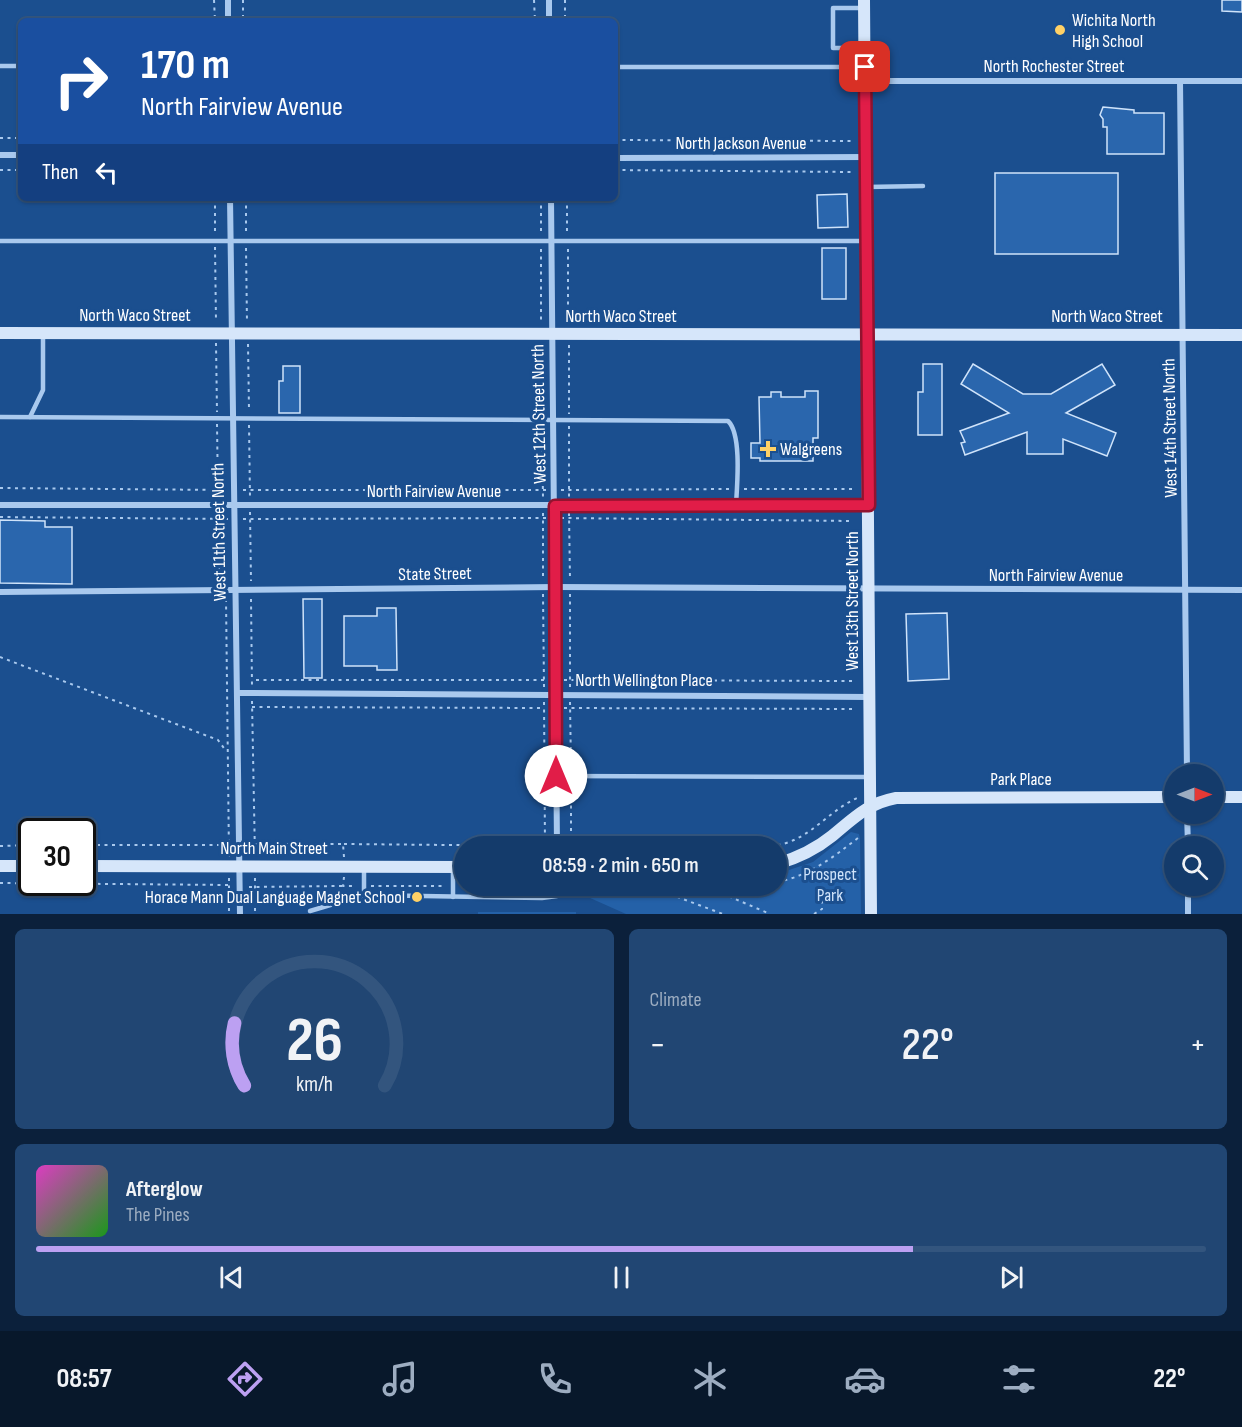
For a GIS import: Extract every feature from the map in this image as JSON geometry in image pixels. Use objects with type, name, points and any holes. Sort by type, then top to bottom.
[{"type":"street","points":[[228,0],[228,18]]},
{"type":"street","points":[[549,0],[549,18]]},
{"type":"street","name":"West 13th Street North","points":[[864,4],[871,914]]},
{"type":"street","name":"North Rochester Street","points":[[866,81],[1242,81]]},
{"type":"street","name":"West 14th Street North","points":[[1180,81],[1187,764]]},
{"type":"street","points":[[0,155],[18,155]]},
{"type":"street","name":"North Jackson Avenue","points":[[618,158],[866,157]]},
{"type":"street","name":"West 11th Street North","points":[[230,201],[239,844],[234,866],[240,886],[240,914]]},
{"type":"street","name":"West 12th Street North","points":[[552,201],[547,333],[554,418],[557,836]]},
{"type":"street","name":"North Waco Street","points":[[0,333],[1242,335]]},
{"type":"street","name":"North Fairview Avenue","points":[[0,505],[869,505]]},
{"type":"street","name":"State Street","points":[[0,592],[223,592],[543,587],[870,590]]},
{"type":"street","name":"North Fairview Avenue","points":[[870,590],[1242,590]]},
{"type":"street","name":"North Wellington Place","points":[[237,693],[870,697]]},
{"type":"street","name":"Park Place","points":[[869,806],[896,798],[1164,797]]},
{"type":"street","points":[[1224,797],[1242,797]]},
{"type":"street","points":[[787,861],[815,847],[869,806]]},
{"type":"street","points":[[0,866],[18,866]]},
{"type":"street","name":"North Main Street","points":[[96,866],[454,867]]},
{"type":"street","points":[[1188,896],[1188,914]]},
{"type":"lane","points":[[864,4],[833,9],[833,48],[865,48]]},
{"type":"lane","points":[[0,66],[18,66]]},
{"type":"lane","points":[[618,67],[865,67]]},
{"type":"lane","points":[[866,187],[923,186]]},
{"type":"lane","points":[[0,241],[246,239],[867,242]]},
{"type":"lane","points":[[30,417],[43,390],[43,333]]},
{"type":"lane","points":[[0,417],[569,418],[728,421],[733,426],[736,505]]},
{"type":"lane","points":[[556,776],[869,777]]},
{"type":"lane","points":[[364,867],[364,895]]},
{"type":"lane","points":[[453,897],[454,883]]},
{"type":"lane","points":[[310,911],[364,895],[542,898],[557,896]]},
{"type":"path","points":[[214,0],[214,18]]},
{"type":"path","points":[[243,0],[243,18]]},
{"type":"path","points":[[534,0],[534,18]]},
{"type":"path","points":[[565,0],[565,18]]},
{"type":"path","points":[[0,138],[18,138]]},
{"type":"path","points":[[618,140],[852,141]]},
{"type":"path","points":[[0,170],[18,170]]},
{"type":"path","points":[[618,170],[852,172]]},
{"type":"path","points":[[215,201],[219,583],[226,597],[229,845],[234,866],[229,885],[229,914]]},
{"type":"path","points":[[246,201],[255,914]]},
{"type":"path","points":[[541,201],[541,241],[547,333],[542,418],[545,836]]},
{"type":"path","points":[[567,201],[571,836]]},
{"type":"path","points":[[0,488],[853,489]]},
{"type":"path","points":[[0,518],[569,518],[853,521]]},
{"type":"path","points":[[0,657],[218,740]]},
{"type":"path","points":[[787,843],[800,838],[840,806],[857,798]]},
{"type":"path","points":[[787,880],[814,870],[858,838]]},
{"type":"path","points":[[344,844],[344,886]]},
{"type":"path","points":[[96,845],[454,845]]},
{"type":"path","points":[[0,846],[18,846]]},
{"type":"path","points":[[0,883],[229,885],[255,888],[453,886]]},
{"type":"path","points":[[814,914],[822,909],[822,891]]},
{"type":"path","points":[[675,896],[723,914]]},
{"type":"path","points":[[728,896],[770,914]]},
{"type":"green space","name":"Prospect Park","points":[[851,832],[859,834],[861,914],[626,914],[586,896],[787,896],[787,871],[813,862]]},
{"type":"green space","points":[[478,912],[576,912],[576,914],[478,914]]},
{"type":"building","points":[[1222,0],[1242,0],[1242,12],[1222,11]]},
{"type":"building","points":[[1103,107],[1134,110],[1134,113],[1164,113],[1164,154],[1107,154],[1107,127],[1103,127],[1103,119],[1100,115]]},
{"type":"building","points":[[995,173],[1118,173],[1118,254],[995,254]]},
{"type":"building","points":[[847,194],[848,227],[818,228],[817,195]]},
{"type":"building","points":[[822,248],[846,248],[846,299],[822,299]]},
{"type":"building","points":[[923,364],[942,364],[942,435],[918,435],[918,392],[923,392]]},
{"type":"building","points":[[973,364],[1023,394],[1051,394],[1102,364],[1115,385],[1066,413],[1116,433],[1107,456],[1063,439],[1063,454],[1027,454],[1027,432],[965,455],[961,443],[965,442],[960,431],[1009,413],[961,384]]},
{"type":"building","points":[[283,366],[300,366],[300,413],[279,413],[279,381],[283,381]]},
{"type":"building","name":"Walgreens","points":[[805,391],[818,391],[818,438],[813,438],[813,461],[760,461],[760,458],[751,458],[751,443],[760,443],[759,397],[771,397],[771,392],[781,392],[781,397],[805,397]]},
{"type":"building","points":[[0,520],[45,521],[45,527],[72,527],[72,584],[0,583]]},
{"type":"building","points":[[303,599],[322,599],[322,678],[304,678]]},
{"type":"building","points":[[377,608],[396,608],[397,670],[377,670],[377,666],[344,666],[344,616],[377,616]]},
{"type":"building","points":[[947,613],[949,679],[908,681],[906,614]]},
{"type":"place","name":"Wichita North High School","points":[[1060,30]]},
{"type":"place","name":"Walgreens","points":[[768,449]]},
{"type":"place","name":"Horace Mann Dual Language Magnet School","points":[[417,897]]},
{"type":"route","points":[[556,776],[555,506],[869,505],[865,67]]}]
